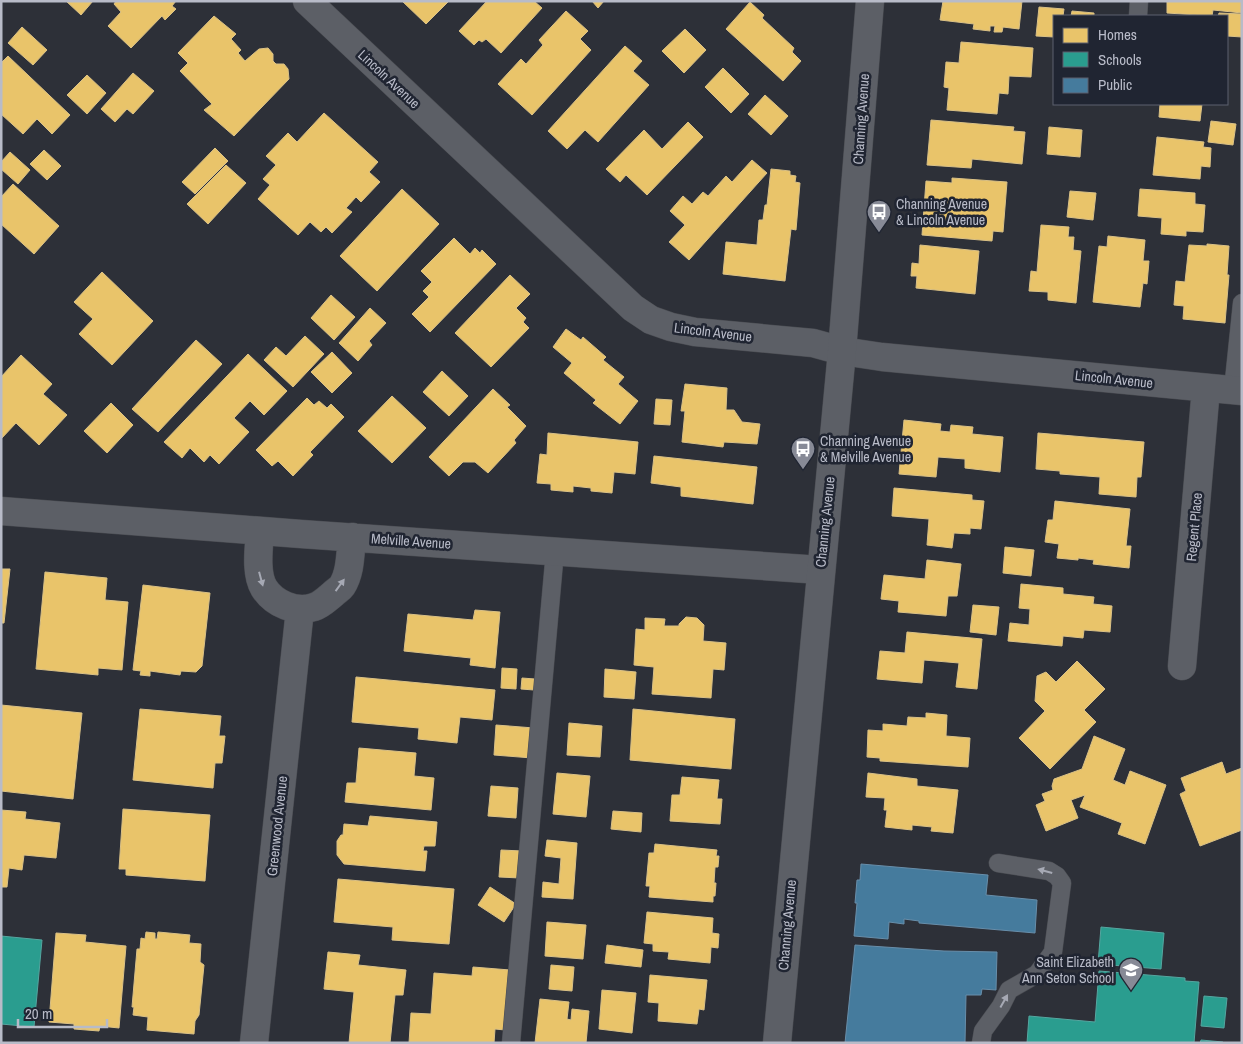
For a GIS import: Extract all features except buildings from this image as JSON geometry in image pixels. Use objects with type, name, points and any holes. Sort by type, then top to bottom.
[{"type":"street","name":"Lincoln Avenue","points":[[307,1],[626,302],[651,320],[671,328],[695,332],[813,343],[842,351],[882,356],[1237,391]]},
{"type":"street","name":"Channing Avenue","points":[[776,1043],[842,351],[870,1]]},
{"type":"street","name":"Regent Place","points":[[1182,666],[1206,388]]},
{"type":"street","name":"Melville Avenue","points":[[1,511],[820,570]]},
{"type":"street","points":[[260,531],[259,572],[264,587],[276,601],[288,607],[300,609],[315,607],[330,597],[341,586],[348,571],[352,537]]},
{"type":"street","name":"Greenwood Avenue","points":[[254,1043],[300,609]]},
{"type":"lane","points":[[1138,15],[1139,1]]},
{"type":"lane","points":[[1237,391],[1242,303]]},
{"type":"lane","points":[[511,1043],[555,551]]},
{"type":"lane","points":[[980,1043],[983,1031],[1010,990],[1037,974],[1053,952],[1062,883],[1057,876],[1049,871],[998,863]]},
{"type":"place","name":"Channing Avenue & Lincoln Avenue","points":[[879,233]]},
{"type":"place","name":"Channing Avenue & Melville Avenue","points":[[803,470]]},
{"type":"place","name":"Saint Elizabeth Ann Seton School","points":[[1131,991]]}]
